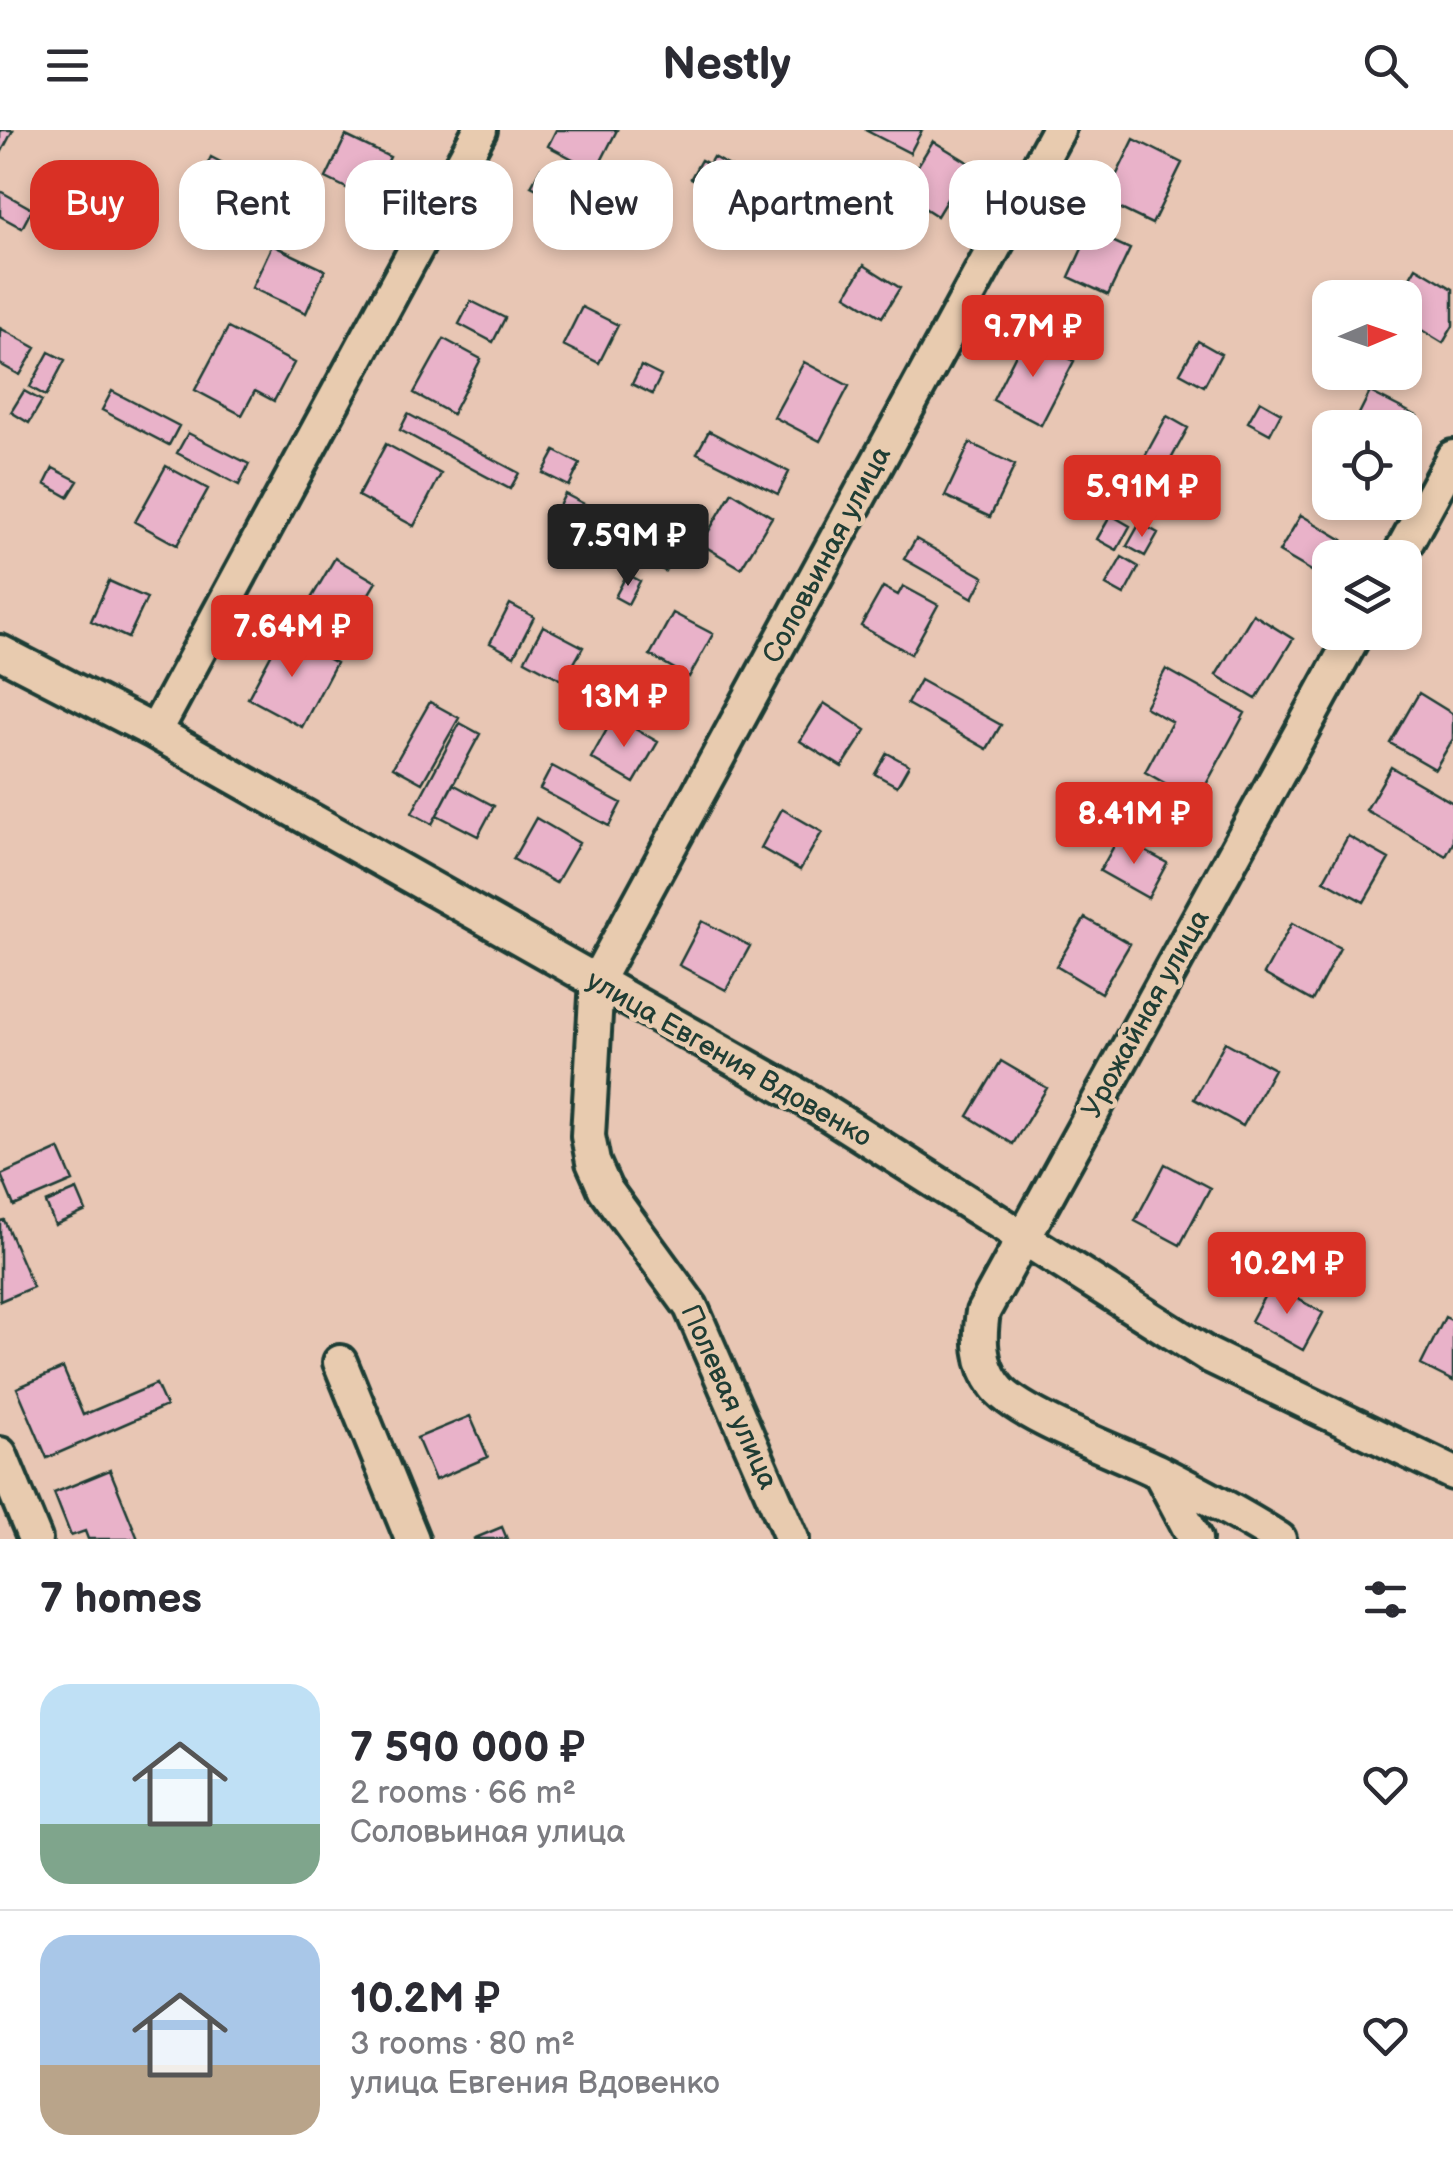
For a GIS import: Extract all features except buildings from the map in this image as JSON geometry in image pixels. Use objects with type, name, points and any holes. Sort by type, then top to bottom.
[{"type":"street","points":[[155,732],[480,130]]},
{"type":"street","name":"Соловьиная улица","points":[[597,980],[1058,130]]},
{"type":"street","points":[[1408,540],[1453,457]]},
{"type":"street","name":"Урожайная улица","points":[[1278,1539],[1160,1472],[1019,1405],[996,1388],[984,1366],[979,1338],[982,1312],[1346,650]]},
{"type":"street","name":"улица Евгения Вдовенко","points":[[0,652],[155,732],[805,1100],[1208,1355],[1453,1473]]},
{"type":"street","name":"Полевая улица","points":[[597,980],[588,1136],[593,1162],[605,1188],[691,1307],[792,1539]]},
{"type":"street","points":[[340,1362],[412,1539]]},
{"type":"street","points":[[0,1454],[34,1539]]},
{"type":"street","points":[[1160,1472],[1196,1539]]}]
